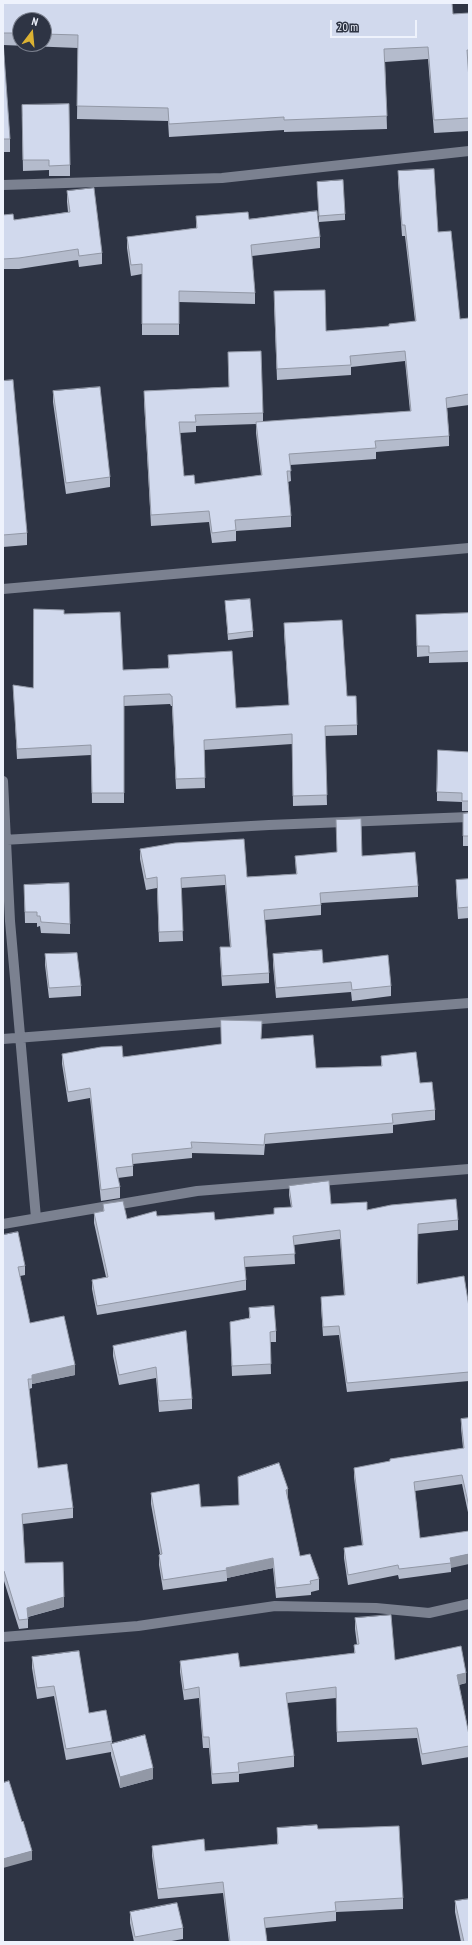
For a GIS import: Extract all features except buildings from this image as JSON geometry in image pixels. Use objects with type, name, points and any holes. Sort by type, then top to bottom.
[{"type":"street","points":[[3,186],[222,178],[469,151]]},
{"type":"street","points":[[3,589],[469,548]]},
{"type":"street","points":[[3,781],[4,840],[10,921],[36,1218]]},
{"type":"street","points":[[4,840],[261,825],[469,817]]},
{"type":"street","points":[[3,1039],[469,1003]]},
{"type":"street","points":[[3,1224],[197,1191],[469,1169]]},
{"type":"street","points":[[3,1637],[138,1626],[275,1606],[376,1608],[429,1613],[469,1604]]}]
